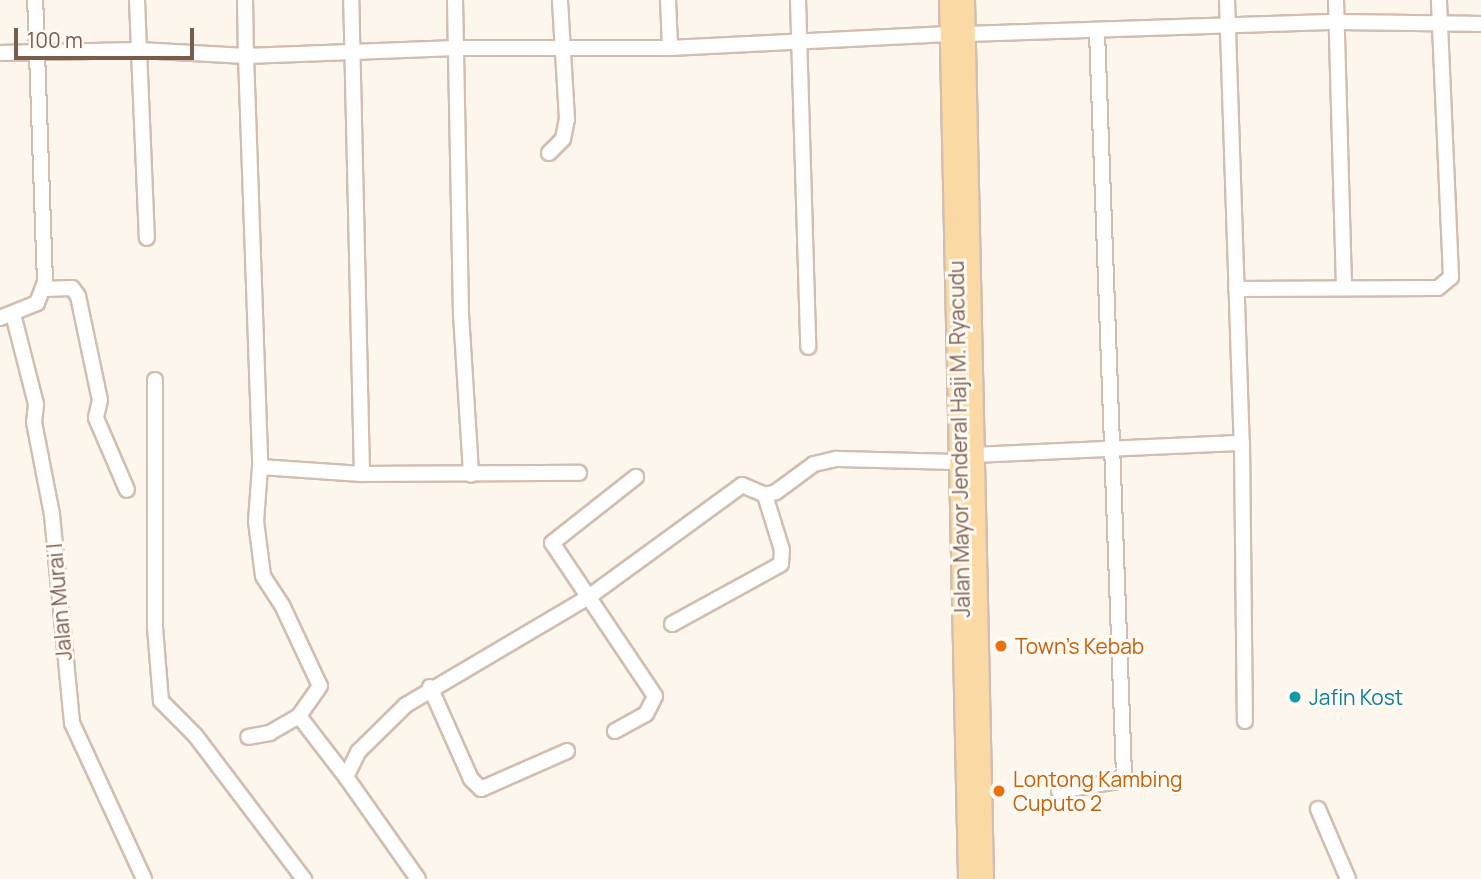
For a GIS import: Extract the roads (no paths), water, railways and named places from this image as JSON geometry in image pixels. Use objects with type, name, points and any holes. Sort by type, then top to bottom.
[{"type":"main road","name":"Jalan Mayor Jenderal Haji M. Ryacudu","points":[[948,0],[958,34],[973,350],[974,406],[967,458],[968,879]]},
{"type":"main road","name":"Jalan Mayor Jenderal Haji M. Ryacudu","points":[[965,0],[958,34],[957,386],[959,442],[967,458],[984,879]]},
{"type":"main road","points":[[957,386],[962,391],[968,388],[973,350]]},
{"type":"main road","points":[[959,442],[962,405],[969,401],[974,406]]},
{"type":"street","points":[[35,0],[44,289],[72,288],[78,296],[100,400],[96,418],[127,490]]},
{"type":"street","points":[[137,0],[147,238]]},
{"type":"street","points":[[245,0],[260,467],[256,521],[263,576],[299,636],[320,686],[299,716],[270,733],[248,737]]},
{"type":"street","points":[[351,0],[362,474]]},
{"type":"street","points":[[456,0],[461,314],[471,475]]},
{"type":"street","points":[[549,153],[566,133],[560,0]]},
{"type":"street","points":[[668,0],[670,48]]},
{"type":"street","points":[[798,0],[808,347]]},
{"type":"street","points":[[1227,0],[1242,443],[1245,722]]},
{"type":"street","points":[[1336,0],[1344,286]]},
{"type":"street","points":[[1236,289],[1344,286],[1438,288],[1451,277],[1439,0]]},
{"type":"street","points":[[0,53],[139,50],[246,56],[457,48],[670,48],[958,34],[1337,22],[1481,24]]},
{"type":"street","points":[[1059,791],[1113,782],[1124,775],[1097,30]]},
{"type":"street","name":"Jalan Murai I","points":[[44,289],[37,303],[7,316],[36,404],[34,422],[52,515],[72,723],[144,879]]},
{"type":"street","points":[[155,380],[155,627],[162,701],[195,735],[304,879]]},
{"type":"street","points":[[346,777],[358,752],[430,687],[590,596],[742,485],[765,495],[776,492],[822,461],[967,458],[1111,448],[1242,443]]},
{"type":"street","points":[[260,467],[362,474],[579,473]]},
{"type":"street","points":[[615,731],[646,714],[653,707],[655,696],[590,596],[553,547],[553,540],[636,477]]},
{"type":"street","points":[[672,624],[781,564],[782,550],[765,495]]},
{"type":"street","points":[[430,687],[471,779],[481,789],[567,751]]},
{"type":"street","points":[[299,716],[418,879]]},
{"type":"street","points":[[1318,809],[1348,879]]},
{"type":"place","name":"Town's Kebab","points":[[1001,646]]},
{"type":"place","name":"Jafin Kost","points":[[1295,697]]},
{"type":"place","name":"Lontong Kambing Cuputo 2","points":[[999,791]]}]
